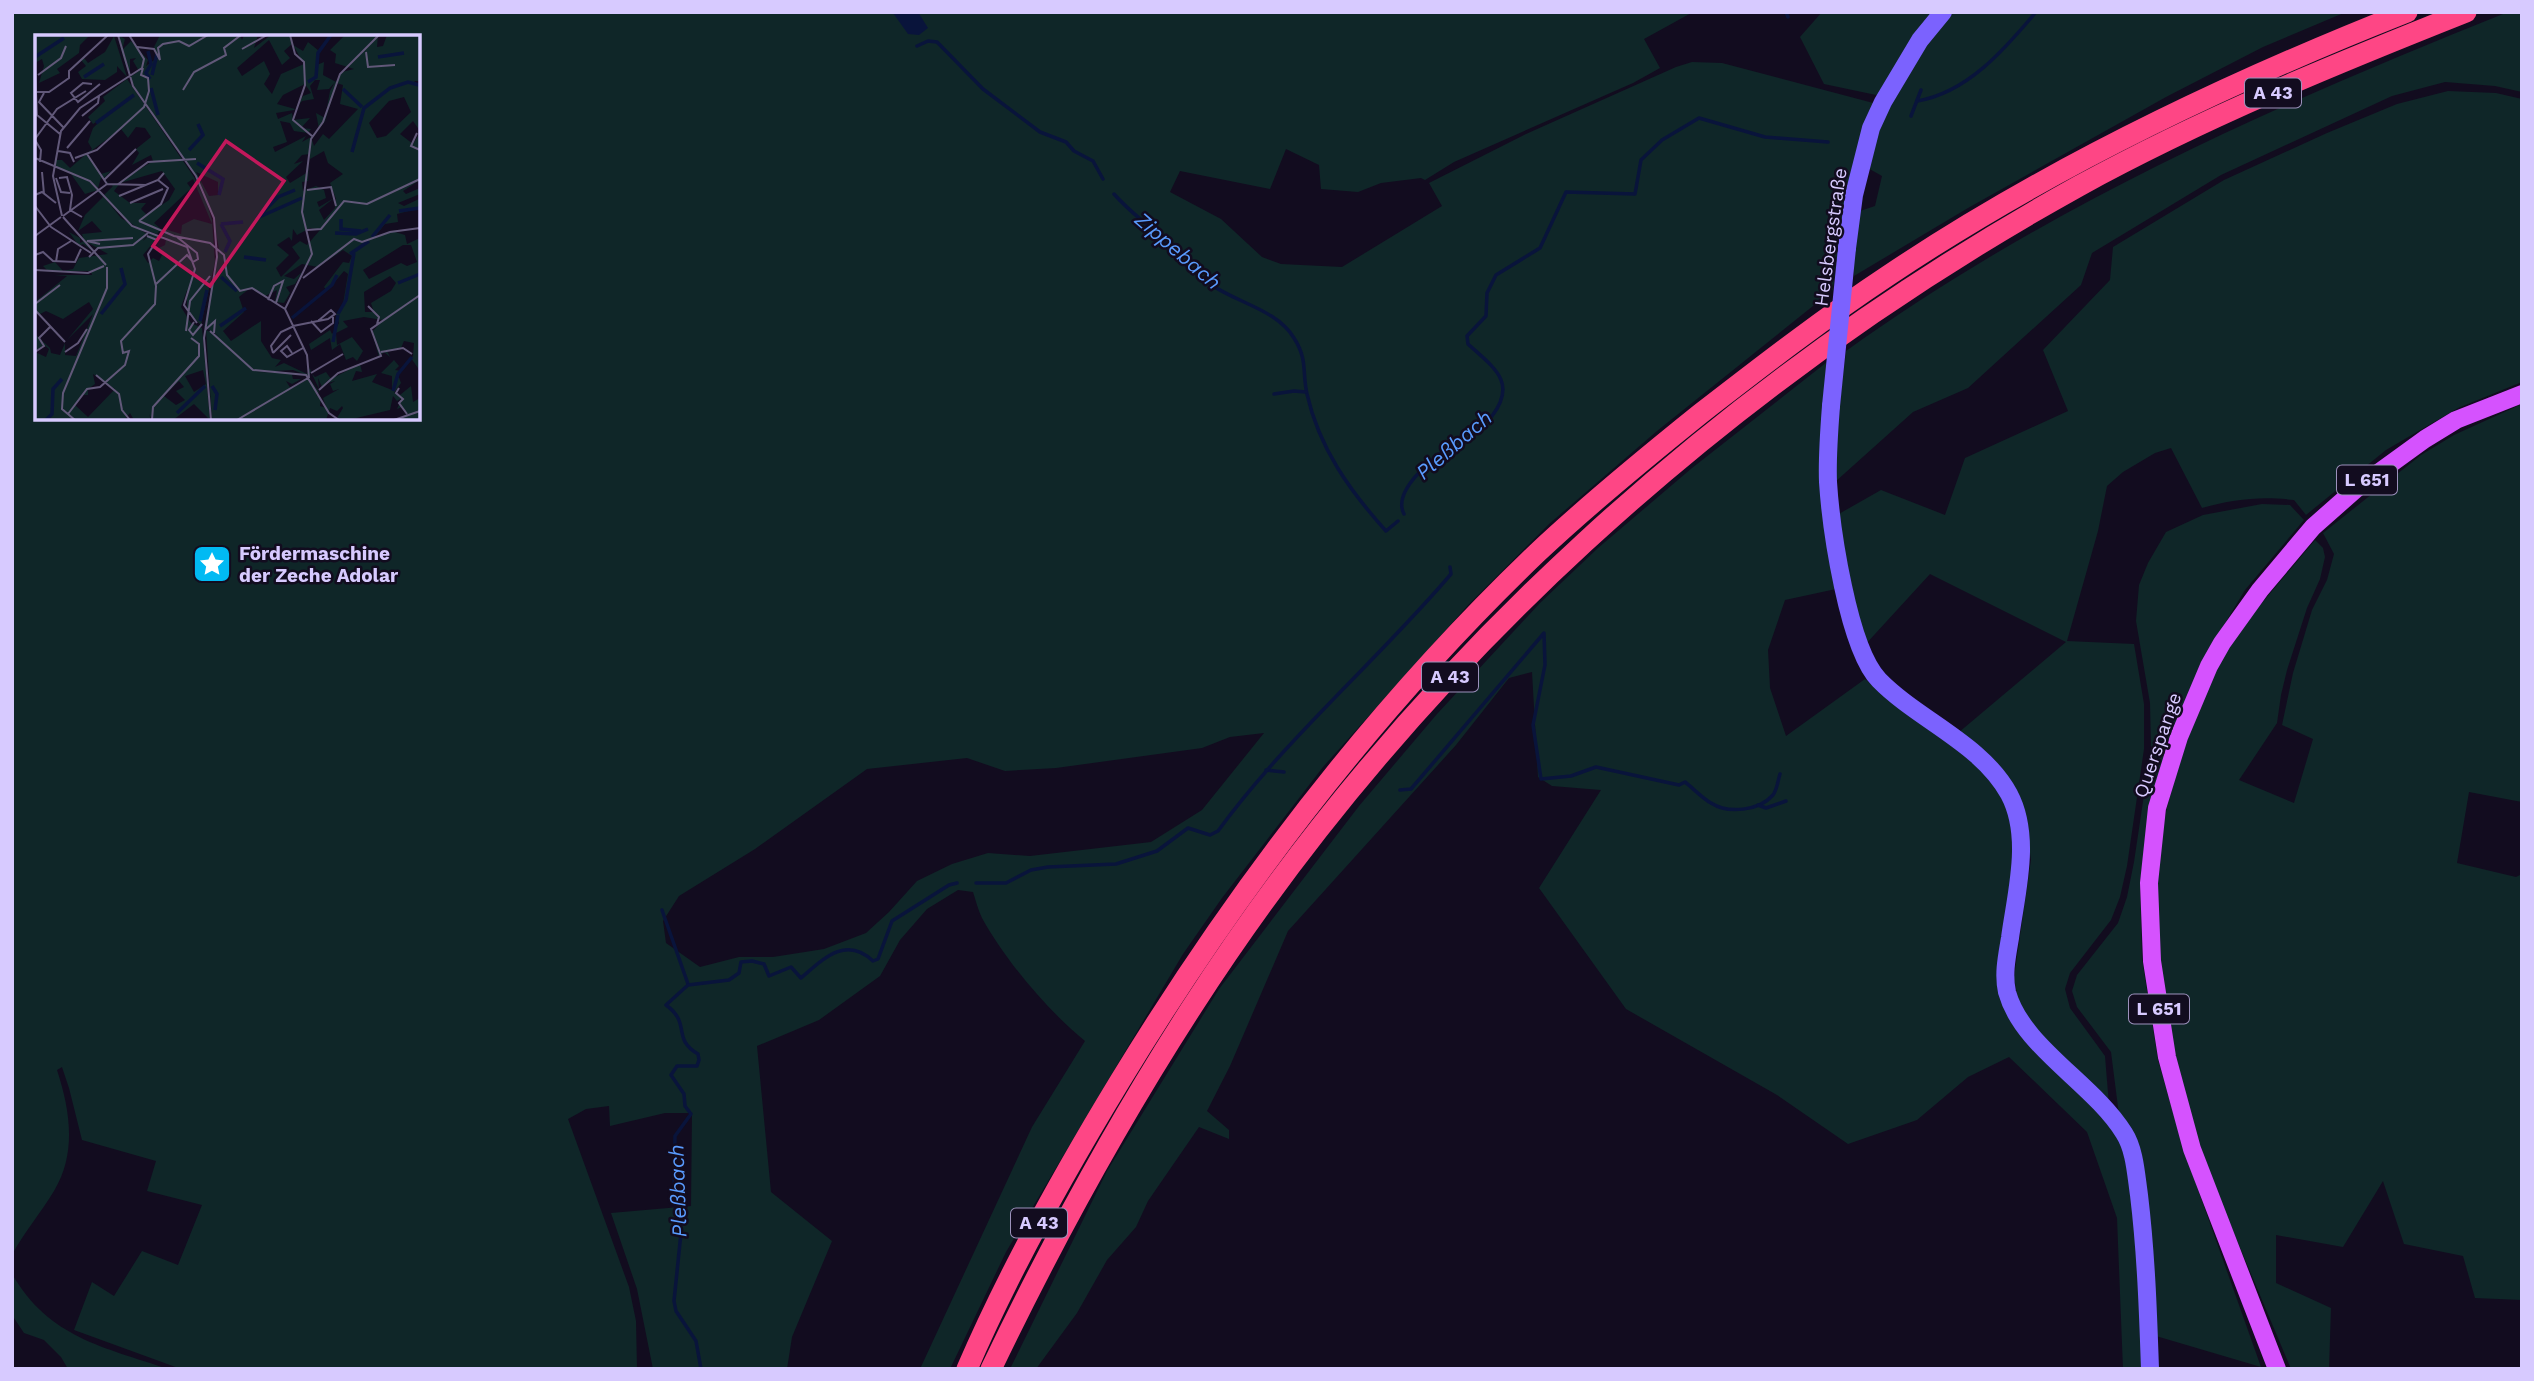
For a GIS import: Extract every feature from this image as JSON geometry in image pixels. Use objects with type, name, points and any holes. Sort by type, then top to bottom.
[{"type":"highway","name":"A 43","points":[[967,1369],[1021,1257],[1086,1137],[1174,993],[1213,935],[1266,861],[1352,753],[1439,654],[1533,557],[1639,463],[1780,351],[1892,273],[2068,168],[2209,96],[2303,53],[2407,12]]},
{"type":"highway","name":"A 43","points":[[991,1369],[1051,1249],[1112,1138],[1194,1004],[1260,908],[1325,822],[1412,718],[1504,620],[1602,526],[1659,476],[1821,350],[1902,293],[1991,237],[2084,184],[2204,124],[2343,61],[2466,12]]},
{"type":"main road","name":"Querspange","points":[[2277,1369],[2192,1149],[2167,1057],[2152,961],[2149,883],[2157,808],[2179,737],[2209,666],[2260,590],[2313,527],[2356,489],[2425,439],[2456,420],[2522,394]]},
{"type":"street","name":"Helsbergstraße","points":[[1943,12],[1920,40],[1883,102],[1871,128],[1854,195],[1831,406],[1828,484],[1847,601],[1860,649],[1878,679],[1985,763],[2009,794],[2018,821],[2021,861],[2005,968],[2007,990],[2023,1026],[2105,1107],[2129,1141],[2146,1259],[2150,1369]]},
{"type":"green space","points":[[12,12],[1693,12],[1644,39],[1660,68],[1633,83],[1454,162],[1425,180],[1421,178],[1381,183],[1358,192],[1321,189],[1319,165],[1286,149],[1270,189],[1180,171],[1170,192],[1221,219],[1262,257],[1281,264],[1342,267],[1442,206],[1429,183],[1526,134],[1692,62],[1722,63],[1877,104],[1859,148],[1853,172],[1833,290],[1657,431],[1549,524],[1469,604],[1323,767],[1222,898],[1183,954],[1006,1252],[950,1369],[920,1369],[1032,1127],[1085,1041],[1042,1000],[1015,967],[982,918],[973,892],[958,890],[927,909],[900,940],[880,976],[819,1020],[757,1046],[771,1192],[832,1241],[792,1337],[787,1369],[653,1369],[637,1289],[611,1213],[691,1206],[692,1113],[665,1113],[610,1126],[609,1106],[586,1109],[568,1119],[629,1287],[636,1321],[637,1369],[181,1369],[74,1330],[92,1282],[114,1296],[142,1251],[178,1265],[202,1205],[147,1191],[156,1161],[82,1140],[62,1067],[57,1070],[68,1116],[66,1162],[54,1191],[12,1255]],"holes":[[[1264,733],[1202,810],[1151,842],[1030,856],[988,853],[952,864],[917,881],[866,933],[824,949],[773,957],[739,957],[700,967],[666,943],[663,921],[679,896],[755,849],[867,769],[967,758],[1005,771],[1056,768],[1202,748],[1230,737]]]},
{"type":"green space","points":[[1822,12],[1937,12],[1881,96],[1824,84],[1800,37]]},
{"type":"green space","points":[[1954,12],[2346,12],[2263,47],[2166,97],[1968,208],[1854,276],[1854,229],[1857,212],[1875,206],[1882,176],[1866,167],[1876,130],[1909,67]]},
{"type":"green space","points":[[2508,12],[2522,12],[2522,92],[2495,86],[2445,82],[2392,96],[2221,175],[2092,253],[2081,285],[1968,388],[1913,412],[1835,482],[1838,419],[1846,351],[1923,298],[2003,249],[2166,161],[2336,83]]},
{"type":"green space","points":[[2448,91],[2496,93],[2522,99],[2522,382],[2458,408],[2386,450],[2306,515],[2294,500],[2270,498],[2226,502],[2202,508],[2171,448],[2155,453],[2123,472],[2107,486],[2098,531],[2067,641],[2134,644],[2144,704],[2144,749],[2120,897],[2111,920],[2070,973],[2065,989],[2070,1008],[2105,1056],[2109,1105],[2026,1021],[2014,977],[2031,860],[2025,819],[1958,733],[2066,642],[1930,574],[1864,646],[1837,515],[1881,490],[1945,515],[1965,458],[2068,411],[2043,350],[2110,280],[2113,247],[2224,180],[2397,104]]},
{"type":"green space","points":[[1827,362],[1821,438],[1836,589],[1785,600],[1768,650],[1770,688],[1786,736],[1865,679],[1979,767],[2003,797],[2012,822],[2014,862],[2002,998],[2015,1027],[2108,1121],[2125,1146],[2140,1259],[2143,1369],[2123,1369],[2117,1218],[2087,1132],[2009,1057],[1968,1077],[1917,1120],[1848,1144],[1777,1095],[1626,1009],[1539,888],[1601,790],[1552,786],[1538,777],[1532,672],[1509,678],[1456,745],[1288,931],[1230,1066],[1207,1111],[1229,1130],[1229,1139],[1199,1127],[1148,1201],[1136,1227],[1107,1260],[1077,1313],[1036,1369],[1010,1369],[1107,1171],[1219,989],[1359,806],[1437,714],[1540,603],[1598,548],[1692,468]]},
{"type":"green space","points":[[2522,404],[2522,802],[2469,792],[2457,863],[2516,877],[2522,874],[2522,1300],[2475,1298],[2463,1256],[2404,1244],[2383,1181],[2343,1247],[2276,1235],[2276,1283],[2331,1308],[2329,1369],[2291,1369],[2199,1150],[2172,1058],[2154,912],[2160,843],[2167,807],[2185,742],[2215,668],[2240,629],[2315,540],[2323,548],[2325,557],[2320,579],[2307,608],[2287,670],[2277,723],[2239,780],[2294,803],[2313,739],[2282,725],[2293,673],[2312,610],[2327,580],[2334,554],[2323,533],[2421,455],[2454,435]]},
{"type":"green space","points":[[2262,504],[2290,505],[2304,520],[2245,590],[2201,663],[2151,805],[2140,882],[2142,959],[2158,1060],[2184,1150],[2261,1367],[2156,1336],[2111,1052],[2077,1007],[2072,991],[2077,975],[2118,923],[2127,897],[2134,862],[2151,748],[2150,703],[2136,621],[2139,585],[2166,532],[2203,515]]},
{"type":"green space","points":[[12,1274],[43,1313],[61,1326],[100,1346],[168,1369],[68,1369],[61,1357],[44,1340],[24,1333],[12,1315]]},
{"type":"water","points":[[918,12],[928,28],[919,35],[908,34],[893,13]]},
{"type":"waterway","points":[[1786,12],[1788,17]]},
{"type":"waterway","name":"Pleßbach","points":[[1917,101],[1952,89],[1968,79],[1998,54],[2036,12]]},
{"type":"waterway","name":"Zippebach","points":[[917,46],[928,41],[937,42],[983,89],[1040,132],[1066,142],[1074,151],[1093,161],[1103,179]]},
{"type":"waterway","name":"Pleßbach","points":[[1911,116],[1921,90]]},
{"type":"waterway","name":"Pleßbach","points":[[1404,514],[1402,501],[1407,488],[1418,473],[1492,416],[1499,404],[1503,394],[1499,376],[1468,344],[1467,336],[1486,316],[1487,293],[1496,275],[1540,248],[1566,192],[1635,194],[1641,160],[1662,140],[1699,118],[1765,137],[1828,142]]},
{"type":"waterway","name":"Zippebach","points":[[1114,194],[1199,276],[1221,291],[1267,313],[1286,328],[1301,353],[1312,414],[1328,451],[1348,484],[1386,531],[1398,521]]},
{"type":"waterway","points":[[1274,394],[1306,392]]},
{"type":"waterway","name":"Pleßbach","points":[[976,883],[1006,883],[1031,870],[1048,867],[1116,864],[1157,851],[1188,828],[1210,835],[1218,831],[1244,797],[1302,732],[1451,574],[1450,567]]},
{"type":"waterway","points":[[1400,790],[1411,789],[1544,633],[1545,665],[1533,725],[1541,779],[1571,776],[1596,767],[1679,785],[1685,782],[1711,803],[1734,810],[1760,805],[1767,800],[1774,793],[1780,774]]},
{"type":"waterway","points":[[1266,770],[1284,772]]},
{"type":"waterway","points":[[1758,805],[1766,808],[1786,801]]},
{"type":"waterway","name":"Pleßbach","points":[[701,1369],[696,1341],[676,1311],[674,1301],[681,1233],[674,1194],[675,1136],[691,1114],[685,1106],[684,1094],[671,1075],[677,1066],[697,1066],[699,1060],[698,1054],[685,1042],[678,1018],[666,1005],[688,985],[729,980],[739,973],[741,962],[764,964],[769,976],[791,967],[801,978],[826,957],[844,950],[863,953],[873,961],[878,959],[892,921],[949,885],[957,883]]},
{"type":"waterway","points":[[662,910],[688,984]]},
{"type":"place","name":"Fördermaschine der Zeche Adolar","points":[[212,564]]}]
